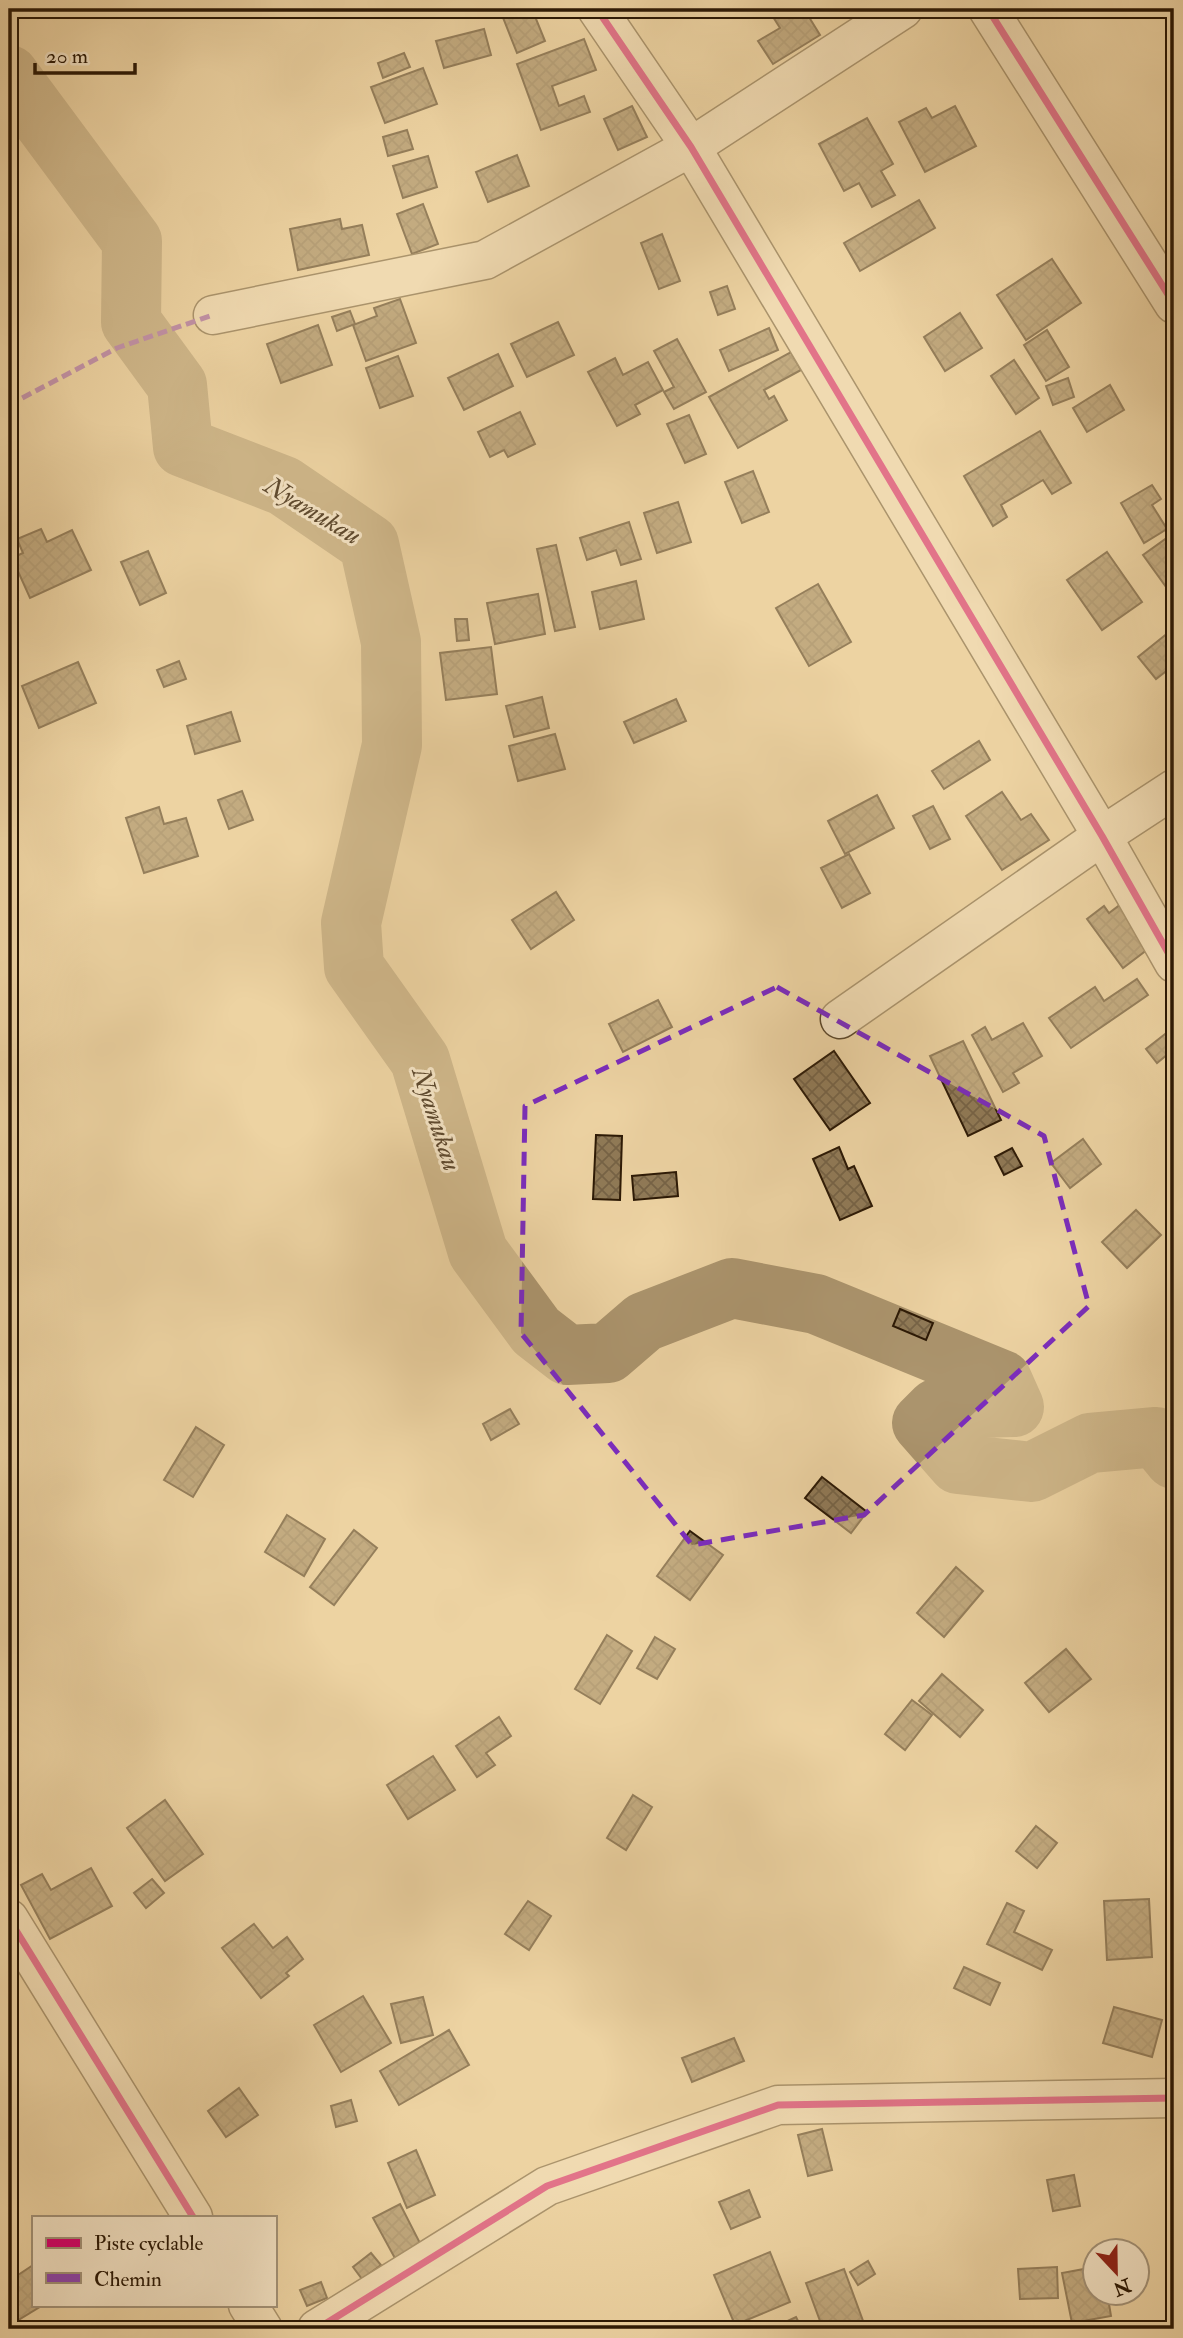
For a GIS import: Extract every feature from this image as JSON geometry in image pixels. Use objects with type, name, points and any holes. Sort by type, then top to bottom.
[{"type":"street","points":[[597,9],[691,147],[1102,836],[1174,963]]},
{"type":"street","points":[[213,315],[485,260],[691,147],[903,9]]},
{"type":"street","points":[[988,9],[1174,304]]},
{"type":"street","points":[[840,1019],[1102,836],[1174,789]]},
{"type":"street","points":[[9,1919],[193,2216]]},
{"type":"street","points":[[317,2329],[547,2186],[778,2105],[1174,2098]]},
{"type":"street","points":[[249,2306],[263,2329]]},
{"type":"highlighted area","points":[[777,987],[1044,1136],[1089,1306],[864,1515],[692,1545],[521,1333],[525,1106]]},
{"type":"building","points":[[518,9],[532,9],[545,41],[517,53],[502,15]]},
{"type":"building","points":[[768,9],[804,9],[820,35],[773,64],[758,41],[780,28]]},
{"type":"building","points":[[484,29],[491,55],[444,68],[436,41]]},
{"type":"building","points":[[584,39],[596,70],[552,86],[559,106],[584,96],[590,112],[541,130],[517,64]]},
{"type":"building","points":[[404,53],[410,67],[383,78],[378,63]]},
{"type":"building","points":[[423,68],[437,104],[385,123],[371,87]]},
{"type":"building","points":[[632,106],[647,137],[618,150],[604,119]]},
{"type":"building","points":[[955,106],[976,146],[925,172],[899,122],[926,108],[932,118]]},
{"type":"building","points":[[867,118],[893,164],[881,171],[895,195],[872,207],[859,183],[844,191],[819,144]]},
{"type":"building","points":[[407,130],[413,149],[388,156],[383,137]]},
{"type":"building","points":[[517,155],[529,186],[488,202],[476,172]]},
{"type":"building","points":[[428,156],[437,187],[403,198],[393,166]]},
{"type":"building","points":[[919,200],[935,228],[860,271],[844,243]]},
{"type":"building","points":[[423,204],[438,244],[412,254],[397,214]]},
{"type":"building","points":[[340,219],[342,229],[362,225],[369,255],[298,270],[290,229]]},
{"type":"building","points":[[662,234],[680,281],[659,289],[641,243]]},
{"type":"building","points":[[1052,259],[1081,303],[1026,340],[997,295]]},
{"type":"building","points":[[727,286],[735,309],[718,315],[710,292]]},
{"type":"building","points":[[400,299],[416,343],[366,361],[353,325],[377,316],[374,308]]},
{"type":"building","points":[[350,311],[355,324],[337,331],[332,317]]},
{"type":"building","points":[[960,313],[982,348],[945,371],[924,337]]},
{"type":"building","points":[[558,322],[574,355],[527,377],[511,344]]},
{"type":"building","points":[[318,325],[332,365],[281,383],[267,344]]},
{"type":"building","points":[[769,328],[778,350],[729,371],[720,350]]},
{"type":"building","points":[[1047,330],[1069,367],[1046,381],[1024,345]]},
{"type":"building","points":[[677,339],[706,392],[674,409],[664,392],[674,387],[654,351]]},
{"type":"building","points":[[791,352],[801,370],[764,390],[769,399],[774,396],[787,420],[738,448],[709,397]]},
{"type":"building","points":[[498,354],[513,386],[464,410],[448,378]]},
{"type":"building","points":[[398,356],[413,396],[380,408],[366,368]]},
{"type":"building","points":[[615,358],[623,375],[648,362],[663,390],[635,405],[640,414],[617,426],[588,372]]},
{"type":"building","points":[[1014,360],[1039,398],[1016,414],[991,376]]},
{"type":"building","points":[[1068,378],[1074,397],[1053,405],[1046,386]]},
{"type":"building","points":[[1110,385],[1124,410],[1087,432],[1073,408]]},
{"type":"building","points":[[520,412],[535,444],[508,457],[504,450],[490,457],[478,432]]},
{"type":"building","points":[[689,415],[706,454],[685,463],[667,424]]},
{"type":"building","points":[[1040,431],[1071,483],[1052,494],[1043,480],[1001,505],[1007,517],[993,526],[964,476]]},
{"type":"building","points":[[753,471],[769,512],[742,523],[725,482]]},
{"type":"building","points":[[1152,485],[1161,499],[1152,505],[1167,529],[1144,543],[1121,503]]},
{"type":"building","points":[[678,502],[691,542],[657,553],[644,513]]},
{"type":"building","points":[[629,522],[641,559],[621,565],[616,550],[587,560],[580,538]]},
{"type":"building","points":[[41,529],[47,542],[72,530],[91,570],[30,598],[12,558],[23,553],[17,539]]},
{"type":"building","points":[[1171,535],[1174,539],[1174,587],[1169,591],[1143,555]]},
{"type":"building","points":[[556,545],[575,627],[555,631],[537,549]]},
{"type":"building","points":[[148,551],[166,593],[140,605],[121,562]]},
{"type":"building","points":[[1107,552],[1142,602],[1102,630],[1067,580]]},
{"type":"building","points":[[9,572],[18,600],[9,603]]},
{"type":"building","points":[[636,581],[644,619],[600,629],[592,592]]},
{"type":"building","points":[[818,584],[851,642],[809,666],[776,608]]},
{"type":"building","points":[[538,594],[545,634],[495,644],[487,603]]},
{"type":"building","points":[[455,619],[467,619],[469,640],[457,641]]},
{"type":"building","points":[[1174,628],[1174,665],[1156,679],[1138,657]]},
{"type":"building","points":[[491,647],[497,694],[446,700],[440,653]]},
{"type":"building","points":[[179,661],[186,679],[164,687],[157,670]]},
{"type":"building","points":[[78,662],[96,703],[39,728],[22,686]]},
{"type":"building","points":[[542,697],[549,728],[514,737],[506,706]]},
{"type":"building","points":[[676,699],[686,721],[634,743],[624,722]]},
{"type":"building","points":[[231,712],[240,741],[195,754],[187,726]]},
{"type":"building","points":[[555,734],[565,769],[518,781],[509,746]]},
{"type":"building","points":[[979,741],[990,760],[944,789],[932,771]]},
{"type":"building","points":[[242,791],[253,820],[229,829],[218,800]]},
{"type":"building","points":[[1002,792],[1021,820],[1031,814],[1049,840],[1002,870],[966,816]]},
{"type":"building","points":[[877,795],[894,828],[845,854],[828,821]]},
{"type":"building","points":[[933,806],[950,839],[930,849],[913,816]]},
{"type":"building","points":[[159,807],[164,824],[186,818],[198,856],[144,873],[126,818]]},
{"type":"building","points":[[849,854],[870,893],[842,908],[821,868]]},
{"type":"building","points":[[556,892],[574,920],[531,949],[512,920]]},
{"type":"building","points":[[1125,901],[1156,943],[1123,968],[1087,919],[1104,906],[1109,913]]},
{"type":"building","points":[[1137,979],[1148,995],[1071,1048],[1049,1018],[1095,987],[1104,1001]]},
{"type":"building","points":[[658,1000],[672,1027],[623,1052],[609,1024]]},
{"type":"building","points":[[1023,1023],[1042,1056],[1013,1073],[1019,1083],[1003,1092],[972,1035],[985,1027],[992,1040]]},
{"type":"building","points":[[1174,1027],[1174,1049],[1157,1063],[1146,1049]]},
{"type":"building","points":[[963,1041],[1001,1120],[968,1136],[930,1056]]},
{"type":"building","points":[[834,1051],[870,1103],[830,1130],[794,1079]]},
{"type":"building","points":[[596,1135],[622,1136],[620,1200],[593,1199]]},
{"type":"building","points":[[1083,1139],[1101,1164],[1070,1188],[1051,1163]]},
{"type":"building","points":[[839,1147],[848,1169],[854,1166],[872,1206],[840,1220],[813,1159]]},
{"type":"building","points":[[1012,1148],[1022,1166],[1004,1175],[995,1157]]},
{"type":"building","points":[[676,1172],[678,1196],[634,1200],[632,1176]]},
{"type":"building","points":[[1136,1210],[1161,1235],[1127,1268],[1102,1242]]},
{"type":"building","points":[[900,1309],[933,1323],[926,1340],[893,1326]]},
{"type":"building","points":[[510,1409],[519,1424],[491,1440],[483,1424]]},
{"type":"building","points":[[196,1427],[224,1445],[193,1497],[164,1480]]},
{"type":"building","points":[[822,1477],[867,1512],[851,1533],[805,1498]]},
{"type":"building","points":[[287,1515],[325,1539],[304,1576],[265,1552]]},
{"type":"building","points":[[354,1530],[377,1548],[334,1605],[310,1587]]},
{"type":"building","points":[[690,1531],[723,1555],[690,1600],[657,1576]]},
{"type":"building","points":[[956,1567],[983,1591],[944,1637],[917,1613]]},
{"type":"building","points":[[607,1635],[632,1651],[600,1704],[575,1689]]},
{"type":"building","points":[[655,1637],[675,1649],[657,1679],[637,1668]]},
{"type":"building","points":[[1066,1649],[1091,1679],[1049,1712],[1025,1683]]},
{"type":"building","points":[[942,1674],[983,1710],[960,1737],[919,1701]]},
{"type":"building","points":[[912,1700],[932,1715],[905,1750],[885,1734]]},
{"type":"building","points":[[499,1717],[511,1736],[486,1753],[495,1765],[477,1777],[456,1746]]},
{"type":"building","points":[[433,1756],[455,1790],[408,1819],[387,1785]]},
{"type":"building","points":[[633,1795],[652,1807],[626,1850],[607,1838]]},
{"type":"building","points":[[165,1800],[203,1854],[165,1881],[127,1828]]},
{"type":"building","points":[[1036,1826],[1057,1843],[1037,1868],[1016,1851]]},
{"type":"building","points":[[91,1868],[112,1906],[50,1939],[21,1885],[42,1874],[51,1890]]},
{"type":"building","points":[[152,1879],[164,1893],[146,1908],[134,1893]]},
{"type":"building","points":[[1149,1899],[1152,1957],[1107,1960],[1104,1901]]},
{"type":"building","points":[[528,1901],[551,1916],[529,1950],[505,1934]]},
{"type":"building","points":[[1007,1903],[1024,1911],[1014,1932],[1052,1950],[1042,1970],[987,1944]]},
{"type":"building","points":[[254,1924],[273,1948],[287,1937],[303,1959],[286,1973],[289,1976],[261,1998],[222,1948]]},
{"type":"building","points":[[964,1967],[1000,1983],[990,2005],[954,1988]]},
{"type":"building","points":[[363,1996],[391,2043],[341,2072],[314,2025]]},
{"type":"building","points":[[423,1997],[433,2035],[401,2043],[391,2004]]},
{"type":"building","points":[[1114,2007],[1162,2020],[1152,2057],[1103,2043]]},
{"type":"building","points":[[449,2030],[469,2065],[399,2105],[380,2071]]},
{"type":"building","points":[[734,2038],[744,2061],[692,2082],[682,2058]]},
{"type":"building","points":[[239,2088],[258,2115],[226,2137],[208,2111]]},
{"type":"building","points":[[351,2100],[357,2121],[336,2127],[331,2106]]},
{"type":"building","points":[[822,2129],[832,2170],[808,2176],[798,2135]]},
{"type":"building","points":[[416,2150],[435,2195],[407,2208],[388,2163]]},
{"type":"building","points":[[1074,2175],[1080,2206],[1053,2211],[1047,2180]]},
{"type":"building","points":[[749,2190],[760,2217],[731,2229],[719,2202]]},
{"type":"building","points":[[400,2204],[423,2249],[397,2262],[373,2218]]},
{"type":"building","points":[[770,2252],[790,2302],[735,2325],[714,2275]]},
{"type":"building","points":[[371,2253],[381,2265],[362,2279],[353,2267]]},
{"type":"building","points":[[868,2261],[875,2274],[858,2285],[850,2272]]},
{"type":"building","points":[[32,2266],[32,2306],[41,2306],[15,2322],[9,2312],[9,2281]]},
{"type":"building","points":[[1057,2267],[1058,2298],[1020,2299],[1018,2269]]},
{"type":"building","points":[[844,2269],[866,2329],[823,2329],[806,2283]]},
{"type":"building","points":[[1082,2269],[1082,2306],[1109,2306],[1111,2316],[1072,2323],[1062,2273]]},
{"type":"building","points":[[321,2282],[327,2298],[307,2306],[300,2290]]},
{"type":"building","points":[[796,2317],[802,2329],[770,2329]]},
{"type":"waterway","name":"Nyamukau","points":[[9,75],[132,241],[131,322],[177,385],[183,447],[284,486],[369,544],[391,642],[392,745],[351,923],[354,967],[420,1060],[478,1252],[536,1331],[567,1355],[608,1353],[644,1322],[732,1288],[816,1304],[1002,1380],[1014,1407],[936,1409],[922,1423],[958,1464],[1032,1472],[1090,1443],[1156,1437],[1174,1459]]},
{"type":"marked path","points":[[9,405],[117,348],[213,315]]},
{"type":"cycle path","points":[[597,9],[691,147],[1102,836],[1174,963]]},
{"type":"cycle path","points":[[988,9],[1174,304]]},
{"type":"cycle path","points":[[9,1919],[192,2216]]},
{"type":"cycle path","points":[[317,2329],[547,2186],[778,2105],[1174,2098]]}]
